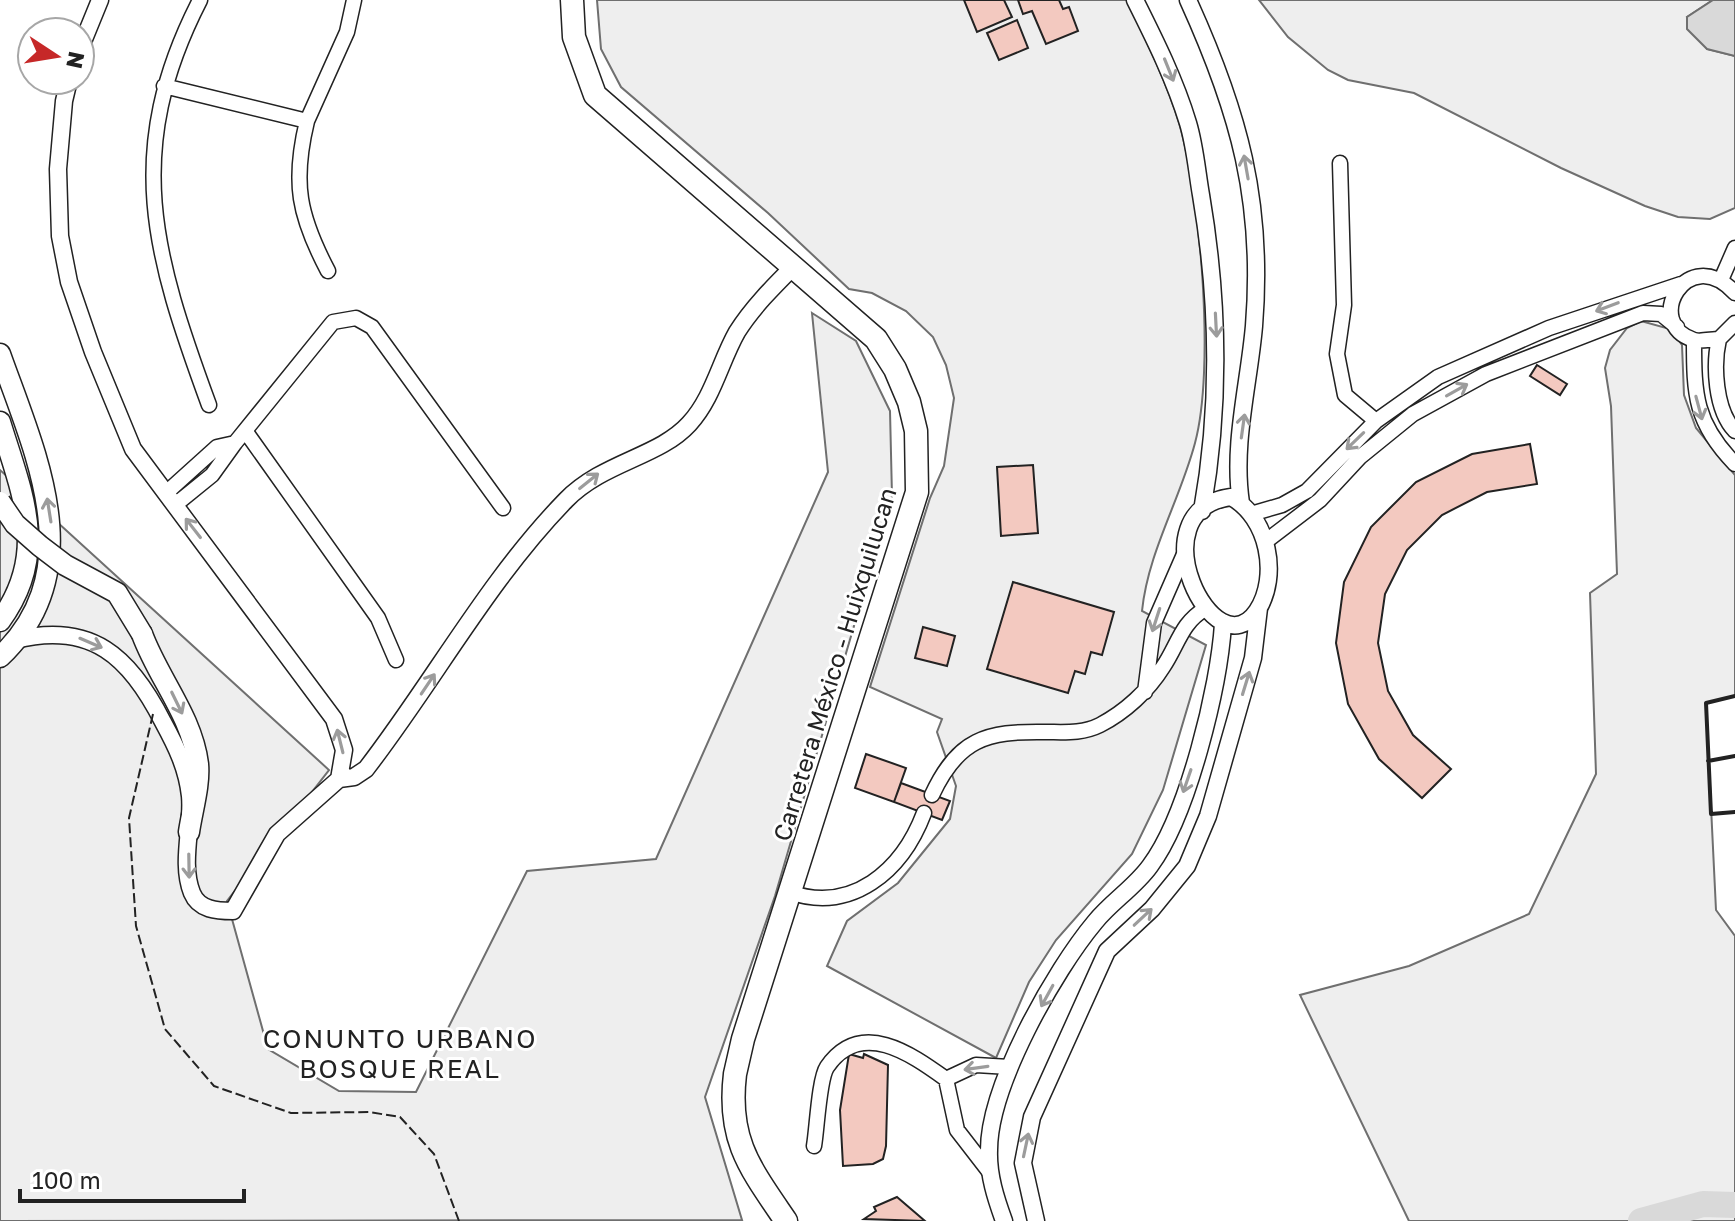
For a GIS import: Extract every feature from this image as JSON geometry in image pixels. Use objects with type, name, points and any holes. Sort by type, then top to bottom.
[{"type":"main road","name":"Carretera México - Huixquilucan","points":[[572,0],[574,37],[595,95],[876,339],[895,369],[909,402],[917,457],[917,492],[898,562],[743,1039],[732,1101],[735,1132],[742,1152],[786,1221]]},
{"type":"main road","points":[[0,354],[48,500],[53,537],[50,565],[41,596],[15,640],[0,657]]},
{"type":"main road","points":[[0,422],[26,504],[31,544],[21,585],[0,621]]},
{"type":"main road","points":[[0,502],[15,524],[40,546],[65,565],[117,593],[142,634],[151,659],[190,731],[198,766],[189,832]]},
{"type":"street","points":[[200,0],[164,86],[153,180],[158,241],[172,304],[209,405]]},
{"type":"street","points":[[328,271],[306,230],[298,189],[299,155],[307,121],[347,32],[354,0]]},
{"type":"street","points":[[1135,0],[1168,66],[1189,126],[1212,262],[1216,395],[1213,447],[1202,511]]},
{"type":"street","points":[[1036,1221],[1023,1163],[1032,1117],[1107,951],[1152,909],[1187,866],[1208,816],[1253,658],[1259,608],[1269,576],[1265,542],[1246,509],[1238,461],[1256,305],[1254,227],[1240,129],[1217,62],[1188,0]]},
{"type":"street","points":[[164,86],[307,121]]},
{"type":"street","points":[[67,96],[58,169],[60,236],[69,282],[133,449],[334,719],[344,750],[339,779]]},
{"type":"street","points":[[1340,163],[1344,305],[1337,354],[1345,395],[1376,421]]},
{"type":"street","points":[[1721,280],[1735,248]]},
{"type":"street","points":[[15,640],[41,634],[67,634],[95,643],[123,661],[151,697],[186,768],[191,798],[192,894],[201,905],[211,910],[233,911],[277,834],[339,779],[354,777],[366,769],[506,571],[568,497],[599,473],[674,438],[706,401],[737,332],[764,296],[793,267]]},
{"type":"street","points":[[1259,608],[1250,620],[1237,625],[1223,624],[1205,609],[1193,590],[1185,552],[1186,535],[1202,511],[1218,499],[1231,497],[1246,509],[1282,505],[1307,491],[1376,421],[1438,377],[1549,328],[1703,275],[1721,280],[1735,293]]},
{"type":"street","points":[[1677,327],[1670,313],[1672,297],[1681,284]]},
{"type":"street","points":[[1265,542],[1320,500],[1360,457],[1413,414],[1486,374],[1643,313],[1661,314],[1694,340],[1719,339]]},
{"type":"street","points":[[171,499],[212,475],[333,322],[356,318],[372,327],[503,508]]},
{"type":"street","points":[[1735,323],[1719,339],[1715,353],[1723,407],[1735,431]]},
{"type":"street","points":[[1694,340],[1694,391],[1703,423],[1735,464]]},
{"type":"street","points":[[246,432],[378,618],[396,660]]},
{"type":"street","points":[[1145,692],[1154,623],[1185,552]]},
{"type":"street","points":[[932,795],[945,766],[965,747],[983,737],[1007,733],[1068,734],[1097,726],[1145,692],[1165,665],[1190,618],[1205,609]]},
{"type":"street","points":[[1004,1221],[988,1149],[1009,1067],[1073,949],[1114,901],[1150,867],[1170,829],[1190,775],[1221,661],[1223,624]]},
{"type":"street","points":[[789,892],[829,900],[862,889],[884,873],[903,851],[924,813]]},
{"type":"street","points":[[814,1146],[826,1068],[853,1044],[880,1042],[912,1055],[946,1079],[957,1130],[992,1174]]},
{"type":"street","points":[[946,1079],[976,1065],[1009,1067]]},
{"type":"shaded area","points":[[597,0],[1127,0],[1168,92],[1179,123],[1194,194],[1203,283],[1204,372],[1195,443],[1157,547],[1142,611],[1206,645],[1163,790],[1132,854],[1056,940],[1029,982],[996,1058],[827,966],[847,921],[898,883],[950,819],[956,786],[937,732],[942,719],[870,687],[930,498],[944,466],[954,398],[946,365],[933,337],[906,311],[872,293],[849,289],[768,213],[621,87],[601,49]]},
{"type":"shaded area","points":[[1259,0],[1713,0],[1687,17],[1707,49],[1735,56],[1735,208],[1710,219],[1678,217],[1645,206],[1561,168],[1414,93],[1348,80],[1328,70],[1288,37]]},
{"type":"shaded area","points":[[1713,0],[1735,0],[1735,56],[1707,49],[1687,29],[1687,17]]},
{"type":"shaded area","points":[[812,313],[856,341],[890,411],[892,496],[775,896],[705,1097],[742,1220],[0,1221],[0,470],[329,770],[227,901],[268,1049],[339,1091],[416,1092],[527,871],[656,859],[828,472]]},
{"type":"shaded area","points":[[1641,321],[1670,329],[1682,345],[1684,395],[1696,428],[1735,475],[1735,696],[1706,703],[1716,910],[1735,936],[1735,1221],[1409,1221],[1300,995],[1409,966],[1529,914],[1596,774],[1590,593],[1617,574],[1611,406],[1605,368],[1610,350],[1627,328]]},
{"type":"building","points":[[964,0],[1004,0],[1012,17],[977,32]]},
{"type":"building","points":[[1018,0],[1059,0],[1063,9],[1069,7],[1078,31],[1046,44],[1032,11],[1023,14]]},
{"type":"building","points":[[1017,20],[1028,48],[999,60],[987,33]]},
{"type":"building","points":[[1537,365],[1567,384],[1560,395],[1530,376]]},
{"type":"building","points":[[1530,444],[1537,484],[1487,492],[1442,515],[1407,550],[1385,594],[1378,643],[1388,691],[1413,735],[1451,769],[1422,798],[1379,759],[1348,704],[1336,643],[1344,582],[1371,527],[1416,482],[1472,454]]},
{"type":"building","points":[[1033,465],[1038,533],[1001,536],[997,467]]},
{"type":"building","points":[[1013,582],[1114,612],[1102,655],[1091,652],[1085,674],[1075,671],[1068,693],[987,669]]},
{"type":"building","points":[[923,627],[955,636],[947,666],[915,658]]},
{"type":"building","points":[[866,754],[906,768],[894,802],[855,788]]},
{"type":"building","points":[[901,783],[950,801],[942,820],[894,802]]},
{"type":"building","points":[[849,1054],[863,1058],[864,1054],[888,1065],[886,1146],[883,1159],[873,1164],[843,1166],[840,1110]]},
{"type":"building","points":[[897,1197],[925,1221],[864,1219],[876,1211],[874,1207]]},
{"type":"waterway","points":[[1641,1221],[1703,1204],[1735,1205]]},
{"type":"fence","points":[[153,714],[129,818],[136,926],[165,1029],[214,1086],[291,1113],[369,1112],[400,1117],[434,1154],[459,1221]]},
{"type":"wall","points":[[1735,696],[1706,703],[1711,814],[1735,812]]},
{"type":"wall","points":[[1708,761],[1735,756]]},
{"type":"district","name":"CONUNTO URBANO BOSQUE REAL","points":[[400,1053]]}]
